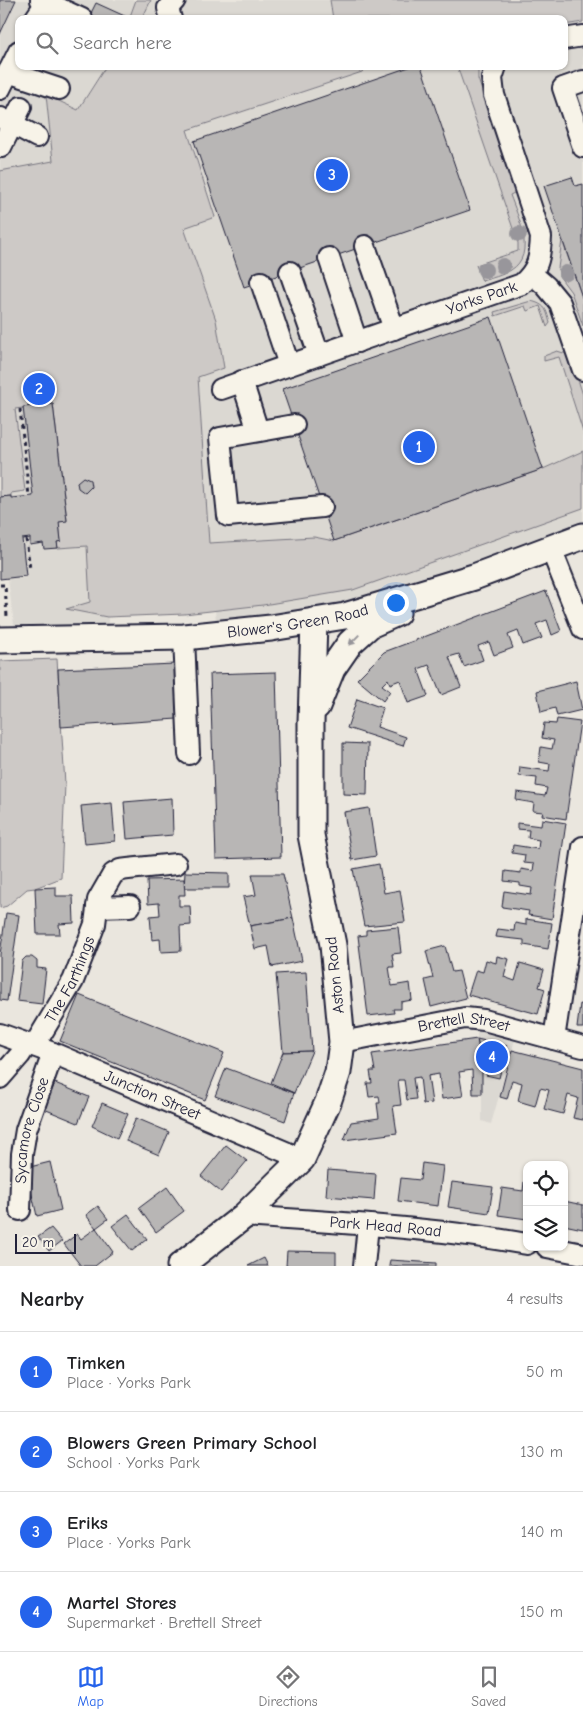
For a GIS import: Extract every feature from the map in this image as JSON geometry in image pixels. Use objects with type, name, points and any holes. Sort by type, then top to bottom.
[{"type":"main road","name":"Blower's Green Road","points":[[5,640],[184,637],[314,622],[345,616],[474,577],[583,536]]},
{"type":"main road","points":[[311,723],[332,669],[350,643],[370,624],[474,577]]},
{"type":"main road","name":"Aston Road","points":[[180,1266],[244,1216],[302,1159],[328,1102],[338,1072],[342,1042],[333,945],[311,835],[311,723],[314,622]]},
{"type":"street","points":[[170,15],[168,8],[175,0]]},
{"type":"street","points":[[43,9],[66,15]]},
{"type":"street","points":[[568,39],[583,36]]},
{"type":"street","points":[[22,70],[59,89]]},
{"type":"street","name":"Yorks Park","points":[[221,389],[522,284],[532,274],[540,256],[541,237],[494,95],[492,78],[495,70]]},
{"type":"street","points":[[583,81],[563,88],[583,147]]},
{"type":"street","points":[[1,147],[6,121],[21,107]]},
{"type":"street","points":[[6,121],[37,137]]},
{"type":"street","points":[[365,246],[394,329]]},
{"type":"street","points":[[329,258],[357,342]]},
{"type":"street","points":[[290,272],[319,355]]},
{"type":"street","points":[[532,274],[546,286],[560,303],[583,370]]},
{"type":"street","points":[[260,282],[289,365]]},
{"type":"street","points":[[242,381],[258,431]]},
{"type":"street","points":[[294,425],[220,438],[228,516],[322,507]]},
{"type":"street","points":[[552,549],[583,629]]},
{"type":"street","points":[[184,637],[189,754]]},
{"type":"street","points":[[554,1039],[583,847]]},
{"type":"street","name":"The Farthings","points":[[0,1078],[31,1045],[73,980],[95,924],[98,900],[112,874],[120,870],[176,864]]},
{"type":"street","points":[[97,907],[130,906]]},
{"type":"street","name":"Brettell Street","points":[[342,1042],[465,1018],[484,1020],[583,1047]]},
{"type":"street","name":"Junction Street","points":[[0,1034],[53,1053],[302,1159]]},
{"type":"street","name":"Sycamore Close","points":[[20,1210],[22,1154],[26,1130],[53,1053]]},
{"type":"street","name":"Park Head Road","points":[[244,1216],[368,1225],[492,1238],[523,1243]]},
{"type":"street","points":[[364,1266],[368,1225]]},
{"type":"street","points":[[568,1251],[583,1254]]},
{"type":"path","points":[[20,409],[29,496]]},
{"type":"path","points":[[26,539],[30,569]]},
{"type":"path","points":[[0,585],[5,585],[5,640]]},
{"type":"shaded area","points":[[0,0],[330,0],[332,15],[15,15],[15,70],[103,70],[78,110],[46,96],[110,638],[16,640],[8,579],[0,579]]},
{"type":"shaded area","points":[[136,0],[151,0],[144,15],[130,15]]},
{"type":"shaded area","points":[[330,0],[583,0],[583,22],[568,24],[568,15],[332,15]]},
{"type":"shaded area","points":[[583,22],[583,536],[474,577],[217,633],[198,377],[224,368],[184,227],[215,217],[187,130],[364,70],[568,70],[568,24]]},
{"type":"shaded area","points":[[103,70],[364,70],[187,130],[215,217],[184,228],[216,320],[224,368],[198,377],[209,543],[314,537],[334,541],[543,469],[583,451],[583,508],[353,590],[263,605],[184,614],[107,617],[66,609],[90,602],[87,546],[58,548],[57,542],[61,541],[59,522],[67,520],[53,404],[15,409],[25,491],[11,493],[11,496],[0,497],[0,171],[53,161],[46,95],[78,110]]},
{"type":"shaded area","points":[[458,70],[478,70],[478,79],[516,192],[510,195],[523,235],[523,255],[519,263],[504,274],[482,281],[476,265],[518,251],[518,243]]},
{"type":"shaded area","points":[[562,240],[583,300],[583,326],[571,292],[559,276],[558,268]]},
{"type":"shaded area","points":[[531,301],[545,308],[550,323],[547,327],[540,306],[527,311],[525,306],[495,316],[494,312]]},
{"type":"shaded area","points":[[557,351],[567,354],[572,361],[583,395],[583,432],[559,357],[544,361],[544,356]]},
{"type":"shaded area","points":[[57,659],[65,784],[61,878],[35,888],[27,889],[7,906],[0,908],[0,661]]},
{"type":"shaded area","points":[[477,1019],[518,1029],[491,1124],[482,1121],[482,1068],[477,1038]]},
{"type":"building","points":[[0,0],[16,0],[0,34]]},
{"type":"building","points":[[96,3],[122,15],[90,15]]},
{"type":"building","points":[[400,70],[422,70],[470,210],[244,287],[194,141]]},
{"type":"building","points":[[572,177],[575,186],[583,184],[583,300],[544,186]]},
{"type":"building","points":[[491,317],[543,469],[334,541],[282,389]]},
{"type":"building","points":[[53,404],[67,521],[59,522],[61,541],[57,542],[58,548],[44,549],[43,543],[30,545],[30,538],[22,539],[26,576],[0,579],[0,497],[33,496],[23,407]]},
{"type":"building","points":[[83,477],[90,480],[91,487],[85,493],[78,488],[77,482]]},
{"type":"building","points":[[546,591],[561,631],[552,635],[547,620],[536,624],[542,638],[523,645],[518,631],[508,635],[513,648],[494,655],[489,642],[478,646],[483,660],[464,667],[459,654],[449,657],[461,687],[441,695],[429,665],[418,669],[428,696],[408,703],[400,680],[390,684],[388,679],[382,685],[390,691],[383,701],[357,679],[384,652]]},
{"type":"building","points":[[175,664],[177,719],[61,727],[58,669]]},
{"type":"building","points":[[276,672],[281,857],[216,859],[210,674]]},
{"type":"building","points":[[576,681],[582,710],[557,716],[555,708],[541,712],[537,691]]},
{"type":"building","points":[[357,699],[383,708],[377,727],[406,737],[403,746],[347,728]]},
{"type":"building","points":[[557,719],[580,722],[566,819],[542,815],[543,812],[533,811],[534,803],[516,800],[517,792],[545,796],[547,788],[536,786],[537,778],[519,776],[520,767],[549,771],[550,764],[539,762],[541,747],[552,749],[554,740],[542,738],[544,723],[556,724]]},
{"type":"building","points":[[343,743],[368,744],[367,795],[343,794]]},
{"type":"building","points":[[172,798],[173,835],[127,839],[124,802]]},
{"type":"building","points":[[112,803],[115,841],[85,844],[81,806]]},
{"type":"building","points":[[369,808],[376,856],[352,860],[344,812]]},
{"type":"building","points":[[542,819],[566,823],[552,919],[528,915],[529,911],[502,907],[504,891],[531,895],[532,888],[520,886],[520,883],[504,881],[505,871],[521,873],[521,869],[533,871],[534,864],[524,863],[525,855],[512,853],[513,845],[538,849],[539,840],[528,838],[529,830],[517,829],[517,823],[541,826]]},
{"type":"building","points":[[379,864],[384,893],[400,890],[405,922],[364,926],[353,869]]},
{"type":"building","points":[[185,872],[229,873],[229,888],[184,888]]},
{"type":"building","points":[[252,874],[283,874],[293,918],[250,926],[243,897],[256,895]]},
{"type":"building","points":[[184,879],[185,895],[179,895],[179,906],[190,906],[191,925],[180,926],[181,951],[161,952],[160,939],[152,940],[150,916],[160,915],[159,903],[148,904],[147,880]]},
{"type":"building","points":[[56,887],[56,896],[73,896],[74,923],[59,924],[60,934],[37,934],[35,888]]},
{"type":"building","points":[[6,913],[19,915],[7,1001],[0,1000],[0,954]]},
{"type":"building","points":[[293,918],[302,961],[272,967],[268,946],[255,949],[250,926]]},
{"type":"building","points":[[526,919],[552,923],[548,949],[524,945],[524,940],[496,937],[498,929],[514,931],[515,923],[526,925]]},
{"type":"building","points":[[398,927],[401,953],[392,954],[394,967],[389,967],[392,986],[410,983],[412,1000],[401,1002],[401,1009],[393,1009],[394,1013],[368,1016],[358,936],[366,935],[366,930]]},
{"type":"building","points":[[445,946],[452,972],[459,971],[466,998],[431,1007],[425,980],[433,978],[426,951]]},
{"type":"building","points":[[497,956],[509,959],[504,977],[515,981],[520,963],[544,970],[539,987],[545,989],[538,1014],[468,995],[476,970],[483,972],[486,960],[496,963]]},
{"type":"building","points":[[26,957],[32,957],[37,961],[37,968],[46,969],[42,1004],[17,1001],[22,961]]},
{"type":"building","points":[[306,972],[312,1051],[283,1052],[276,974]]},
{"type":"building","points":[[79,995],[224,1053],[205,1100],[60,1041]]},
{"type":"building","points":[[580,1004],[583,1005],[583,1028],[577,1028]]},
{"type":"building","points":[[477,1039],[507,1046],[499,1078],[486,1075],[487,1070],[482,1068]]},
{"type":"building","points":[[477,1039],[482,1068],[482,1094],[473,1094],[472,1070],[459,1072],[463,1096],[442,1099],[439,1074],[428,1076],[432,1103],[423,1104],[420,1077],[413,1078],[416,1099],[407,1100],[404,1080],[398,1080],[401,1105],[393,1106],[397,1133],[344,1140],[351,1122],[379,1118],[377,1103],[380,1103],[379,1096],[369,1097],[367,1083],[372,1083],[370,1071],[375,1071],[372,1054]]},
{"type":"building","points":[[512,1050],[583,1068],[583,1120],[573,1118],[578,1098],[568,1095],[563,1114],[544,1109],[549,1090],[540,1088],[535,1106],[518,1101],[522,1083],[512,1080],[507,1099],[500,1097]]},
{"type":"building","points":[[312,1051],[294,1093],[271,1083],[283,1052]]},
{"type":"building","points":[[226,1068],[294,1093],[285,1121],[215,1096]]},
{"type":"building","points":[[55,1083],[89,1097],[78,1123],[44,1109]]},
{"type":"building","points":[[102,1103],[128,1114],[117,1138],[92,1126]]},
{"type":"building","points":[[136,1118],[169,1132],[159,1155],[126,1141]]},
{"type":"building","points":[[226,1145],[247,1161],[221,1192],[201,1176]]},
{"type":"building","points":[[50,1162],[61,1210],[37,1216],[26,1168]]},
{"type":"building","points":[[422,1163],[443,1166],[438,1206],[398,1201],[401,1178],[420,1180]]},
{"type":"building","points":[[328,1170],[376,1174],[374,1200],[326,1196]]},
{"type":"building","points":[[452,1182],[493,1187],[489,1213],[448,1207]]},
{"type":"building","points":[[167,1187],[184,1211],[156,1232],[139,1208]]},
{"type":"building","points":[[502,1188],[523,1191],[523,1218],[498,1215]]},
{"type":"building","points":[[568,1202],[583,1205],[583,1229],[568,1226]]},
{"type":"building","points":[[98,1206],[108,1219],[96,1228],[86,1215]]},
{"type":"building","points":[[128,1214],[147,1239],[132,1251],[112,1226]]},
{"type":"building","points":[[51,1228],[62,1241],[49,1251],[38,1237]]},
{"type":"building","points":[[96,1228],[113,1252],[95,1266],[81,1266],[64,1244],[77,1234],[81,1239]]},
{"type":"building","points":[[287,1251],[336,1252],[336,1266],[286,1266]]},
{"type":"building","points":[[264,1258],[268,1266],[248,1266]]},
{"type":"building","points":[[390,1260],[436,1263],[436,1266],[389,1266]]},
{"type":"place","name":"Eriks","points":[[332,175]]},
{"type":"place","name":"Blowers Green Primary School","points":[[39,389]]},
{"type":"place","name":"Timken","points":[[419,447]]},
{"type":"place","name":"Martel Stores","points":[[492,1057]]}]
